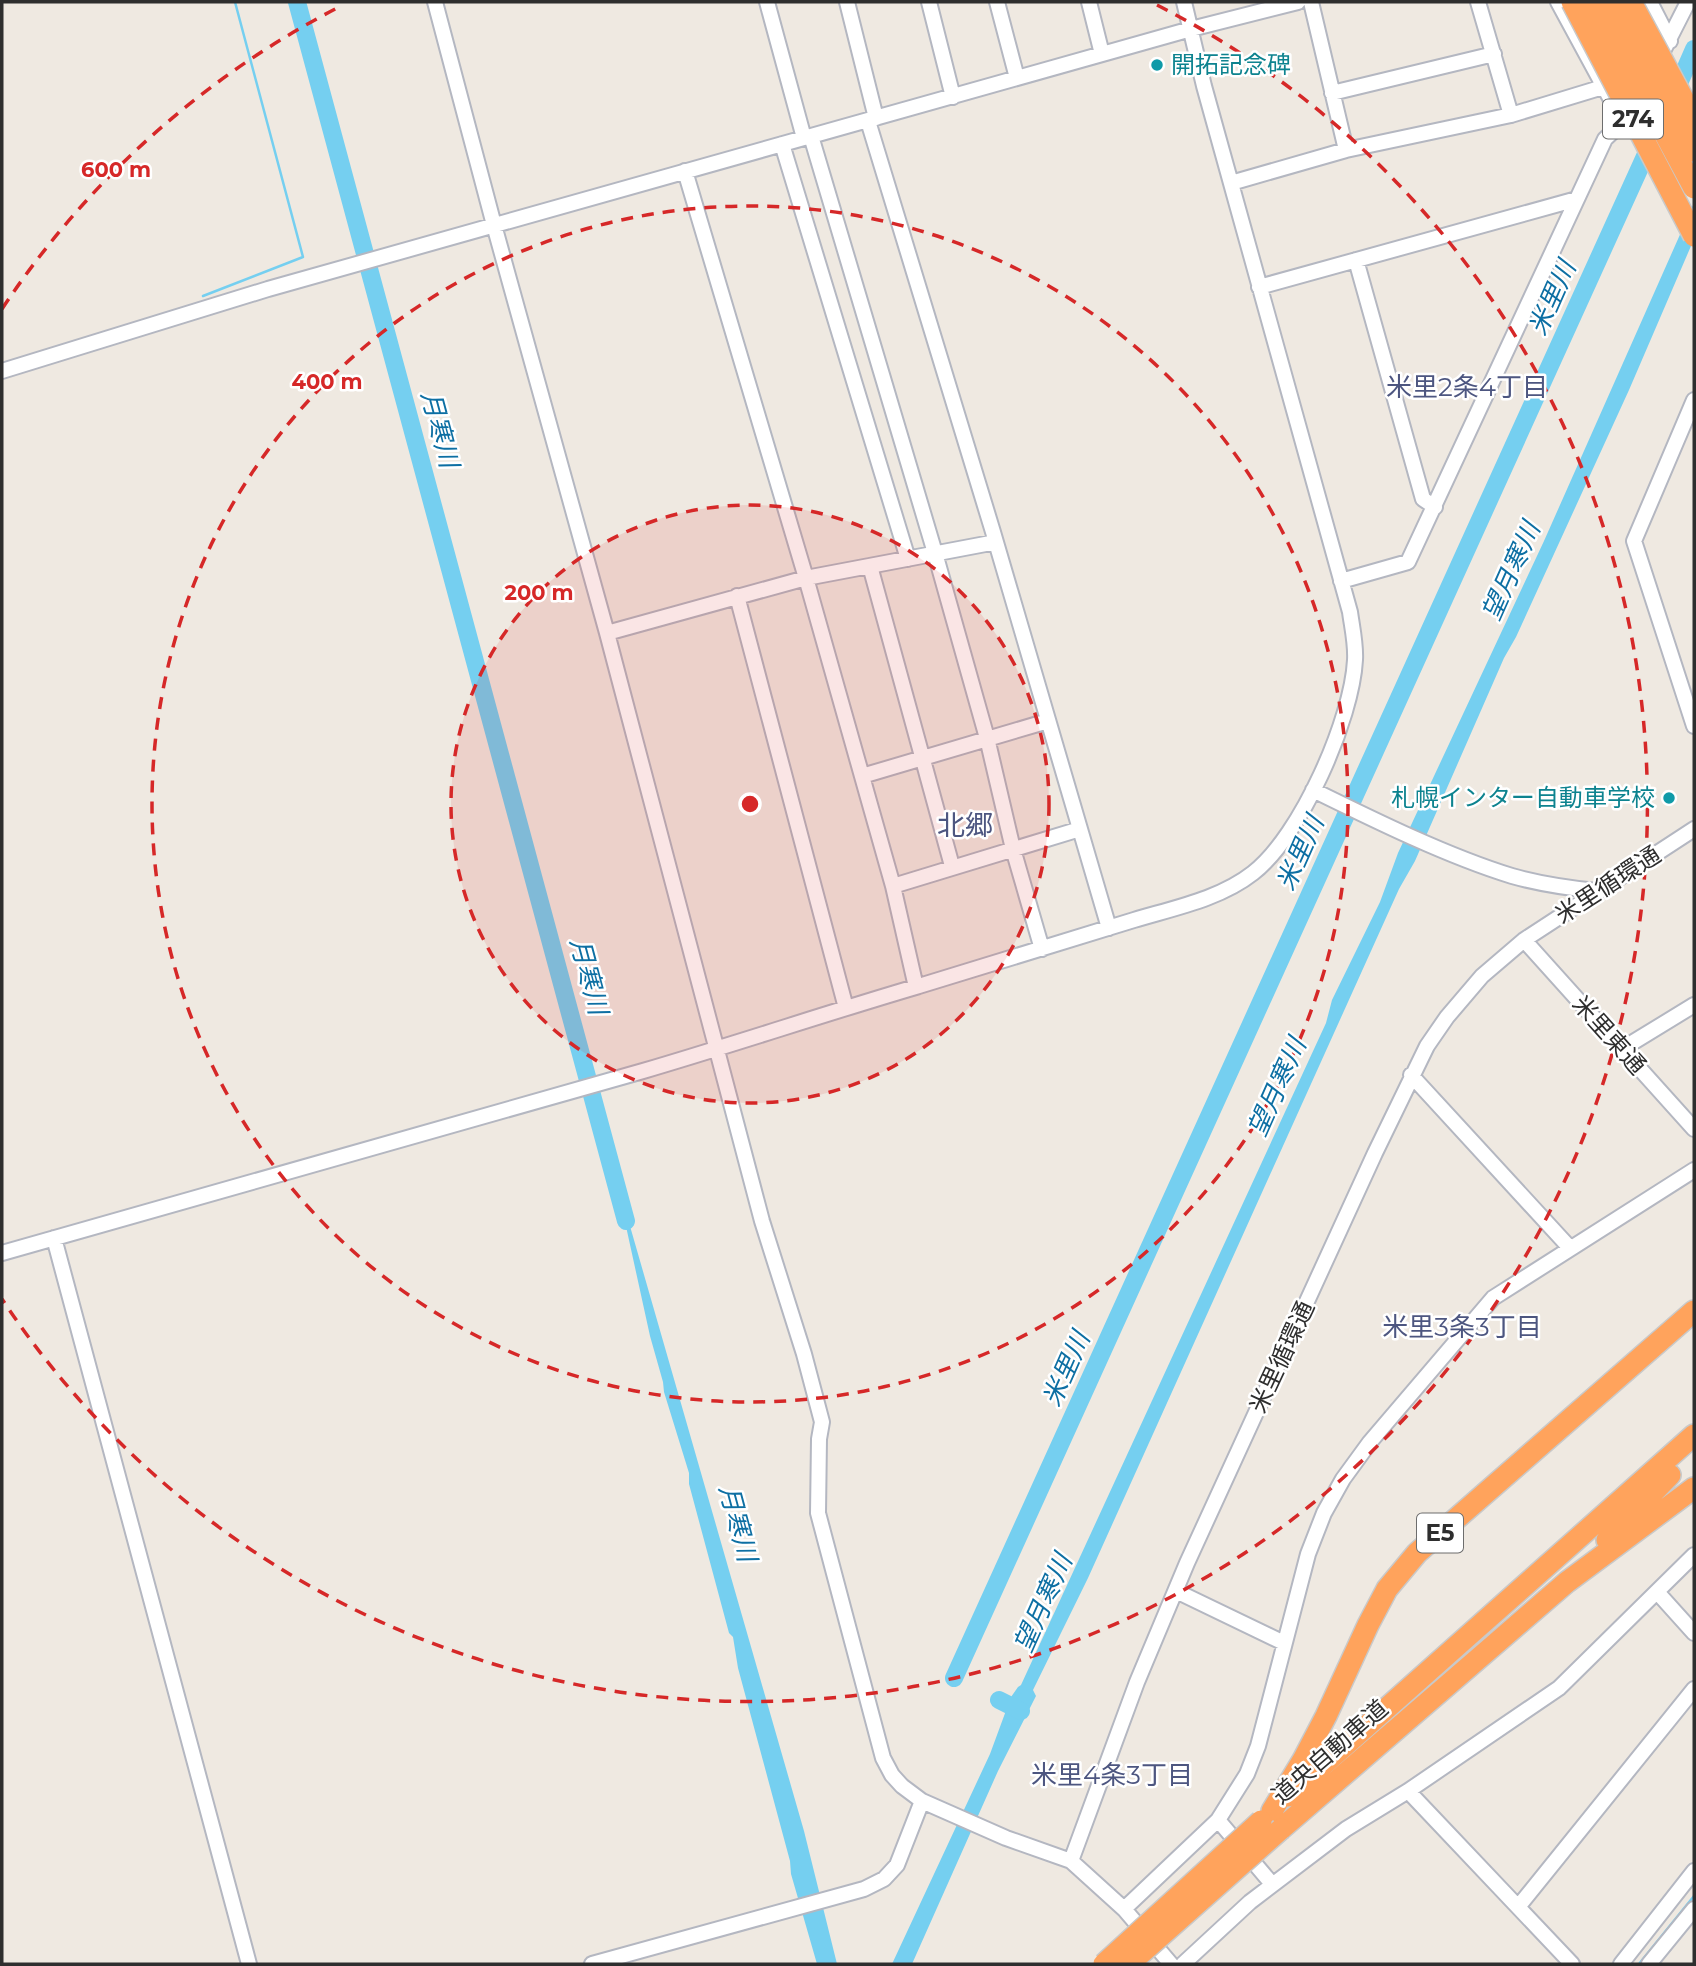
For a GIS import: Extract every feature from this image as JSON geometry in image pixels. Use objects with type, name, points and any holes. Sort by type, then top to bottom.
[{"type":"highway","name":"274","points":[[1572,2],[1694,236]]},
{"type":"highway","points":[[1594,2],[1694,188]]},
{"type":"highway","points":[[1614,2],[1694,151]]},
{"type":"highway","name":"274","points":[[1631,2],[1694,119]]},
{"type":"highway","name":"E5","points":[[1271,1820],[1309,1749],[1368,1625],[1395,1580],[1417,1553],[1690,1314]]},
{"type":"highway","name":"E5","points":[[1271,1820],[1694,1435]]},
{"type":"highway","points":[[1567,1582],[1665,1479],[1694,1453]]},
{"type":"highway","name":"E5","points":[[1567,1582],[1694,1488]]},
{"type":"highway","name":"道央自動車道","points":[[1104,1964],[1271,1820],[1567,1582]]},
{"type":"highway","name":"道央自動車道","points":[[1129,1964],[1271,1820]]},
{"type":"street","points":[[435,2],[607,633],[762,1221],[804,1354],[822,1422],[819,1439],[818,1513],[883,1758],[902,1786],[928,1803],[1006,1838],[1071,1861],[1124,1909],[1171,1964]]},
{"type":"street","points":[[767,2],[934,553],[987,738],[1013,849],[1042,949]]},
{"type":"street","points":[[847,2],[872,119],[1109,928]]},
{"type":"street","points":[[929,2],[953,97]]},
{"type":"street","points":[[998,2],[1017,78]]},
{"type":"street","points":[[1088,2],[1102,54]]},
{"type":"street","points":[[2,1253],[716,1049],[1200,900],[1235,885],[1255,872],[1288,835],[1313,790],[1349,698],[1355,657],[1350,612],[1204,86],[1184,2]]},
{"type":"street","points":[[2,372],[228,301],[494,225],[953,97],[1262,6],[1298,2]]},
{"type":"street","points":[[1311,2],[1346,150]]},
{"type":"street","points":[[1478,2],[1511,115]]},
{"type":"street","points":[[1558,2],[1623,122]]},
{"type":"street","points":[[1650,2],[1670,41]]},
{"type":"street","points":[[1341,581],[1408,562],[1605,139],[1623,122],[1670,41],[1688,2]]},
{"type":"street","points":[[1332,93],[1494,54]]},
{"type":"street","points":[[1231,183],[1346,150],[1511,115],[1603,87]]},
{"type":"street","points":[[782,145],[908,558]]},
{"type":"street","points":[[685,171],[806,578],[893,886],[916,986]]},
{"type":"street","points":[[1259,287],[1577,199]]},
{"type":"street","points":[[1356,260],[1423,499],[1435,507]]},
{"type":"street","points":[[1694,400],[1634,541],[1694,726]]},
{"type":"street","points":[[607,633],[806,578],[996,542]]},
{"type":"street","points":[[870,565],[952,866]]},
{"type":"street","points":[[737,596],[846,1008]]},
{"type":"street","points":[[862,776],[1048,720]]},
{"type":"street","points":[[1313,790],[1450,852],[1511,875],[1553,886],[1597,891]]},
{"type":"street","points":[[893,886],[1080,829]]},
{"type":"street","name":"米里循環通","points":[[1071,1861],[1137,1682],[1176,1591],[1411,1075],[1447,1017],[1482,976],[1524,940],[1694,829]]},
{"type":"street","name":"米里東通","points":[[1524,940],[1694,1129]]},
{"type":"street","points":[[1622,1049],[1694,1005]]},
{"type":"street","points":[[1411,1075],[1570,1248]]},
{"type":"street","points":[[1124,1909],[1218,1820],[1247,1774],[1258,1746],[1308,1553],[1324,1513],[1356,1461],[1493,1298],[1694,1170]]},
{"type":"street","points":[[54,1238],[249,1964]]},
{"type":"street","points":[[1183,1964],[1272,1884],[1346,1829],[1408,1791],[1559,1688],[1694,1555]]},
{"type":"street","points":[[1176,1591],[1284,1643]]},
{"type":"street","points":[[1658,1593],[1694,1633]]},
{"type":"street","points":[[1518,1907],[1694,1689]]},
{"type":"street","points":[[1408,1791],[1572,1964]]},
{"type":"street","points":[[592,1964],[864,1889],[884,1879],[897,1866],[928,1803]]},
{"type":"street","points":[[1218,1820],[1272,1884]]},
{"type":"street","points":[[1621,1964],[1694,1871]]},
{"type":"street","points":[[1649,1964],[1694,1909]]},
{"type":"water","points":[[1694,203],[1694,239],[1629,390],[1504,658],[1415,861],[1399,889],[1088,1578],[1033,1690],[1036,1696],[998,1771],[912,1964],[892,1964],[990,1754],[1011,1697],[1021,1685],[1326,1023],[1332,1000],[1380,902],[1398,853],[1544,541]]},
{"type":"water","points":[[613,1167],[804,1831],[837,1964],[817,1964],[791,1874],[790,1861],[738,1668],[733,1637],[729,1633],[689,1484],[689,1473],[664,1392]]},
{"type":"waterway","points":[[203,296],[303,257],[235,2]]},
{"type":"waterway","name":"月寒川","points":[[297,2],[626,1221]]},
{"type":"waterway","name":"米里川","points":[[1673,97],[1694,49]]},
{"type":"waterway","name":"米里川","points":[[954,1678],[1652,141]]},
{"type":"waterway","name":"米里川","points":[[999,1700],[1021,1711]]},
{"type":"waterway","points":[[1639,1964],[1694,1896]]},
{"type":"place","name":"開拓記念碑","points":[[1157,65]]},
{"type":"place","name":"札幌インター自動車学校","points":[[1669,798]]},
{"type":"district","name":"米里2条4丁目","points":[[1467,387]]},
{"type":"district","name":"北郷","points":[[965,825]]},
{"type":"district","name":"米里3条3丁目","points":[[1462,1327]]},
{"type":"district","name":"米里4条3丁目","points":[[1112,1775]]},
{"type":"water label","name":"望月寒川","points":[[1511,571]]},
{"type":"water label","name":"望月寒川","points":[[1277,1087]]},
{"type":"water label","name":"望月寒川","points":[[1043,1603]]}]
